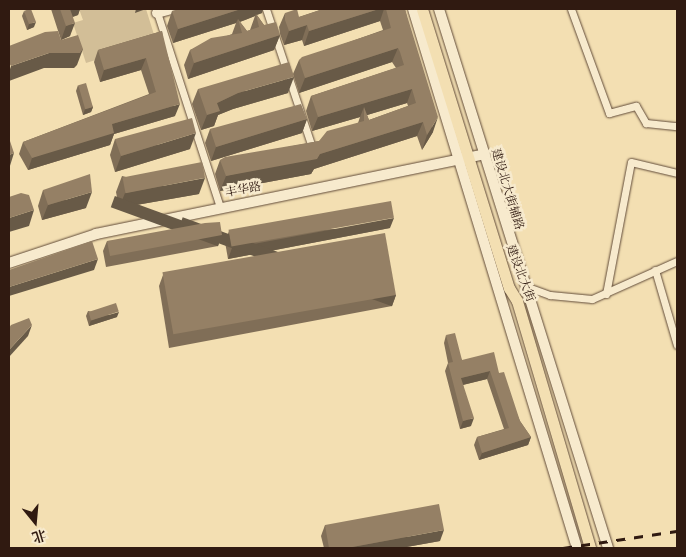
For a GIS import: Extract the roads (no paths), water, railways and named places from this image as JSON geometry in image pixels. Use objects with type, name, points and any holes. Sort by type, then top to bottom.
[{"type":"main road","name":"建设北大街","points":[[422,9],[471,157],[509,288],[517,301],[590,548]]},
{"type":"main road","points":[[429,9],[471,157]]},
{"type":"street","points":[[171,9],[156,11],[220,206]]},
{"type":"street","points":[[266,9],[313,150]]},
{"type":"street","name":"建设北大街辅路","points":[[413,9],[471,157],[525,286],[608,548]]},
{"type":"street","name":"建设北大街辅路","points":[[439,9],[471,157],[577,548]]},
{"type":"street","points":[[571,9],[609,114],[636,106],[646,123],[677,126]]},
{"type":"street","name":"丰华路","points":[[9,263],[96,234],[220,206],[471,157]]},
{"type":"street","points":[[606,294],[631,162],[677,173]]},
{"type":"street","points":[[525,286],[550,295],[592,299],[677,262]]},
{"type":"street","points":[[655,270],[677,345]]},
{"type":"railway","points":[[563,548],[677,531]]}]
